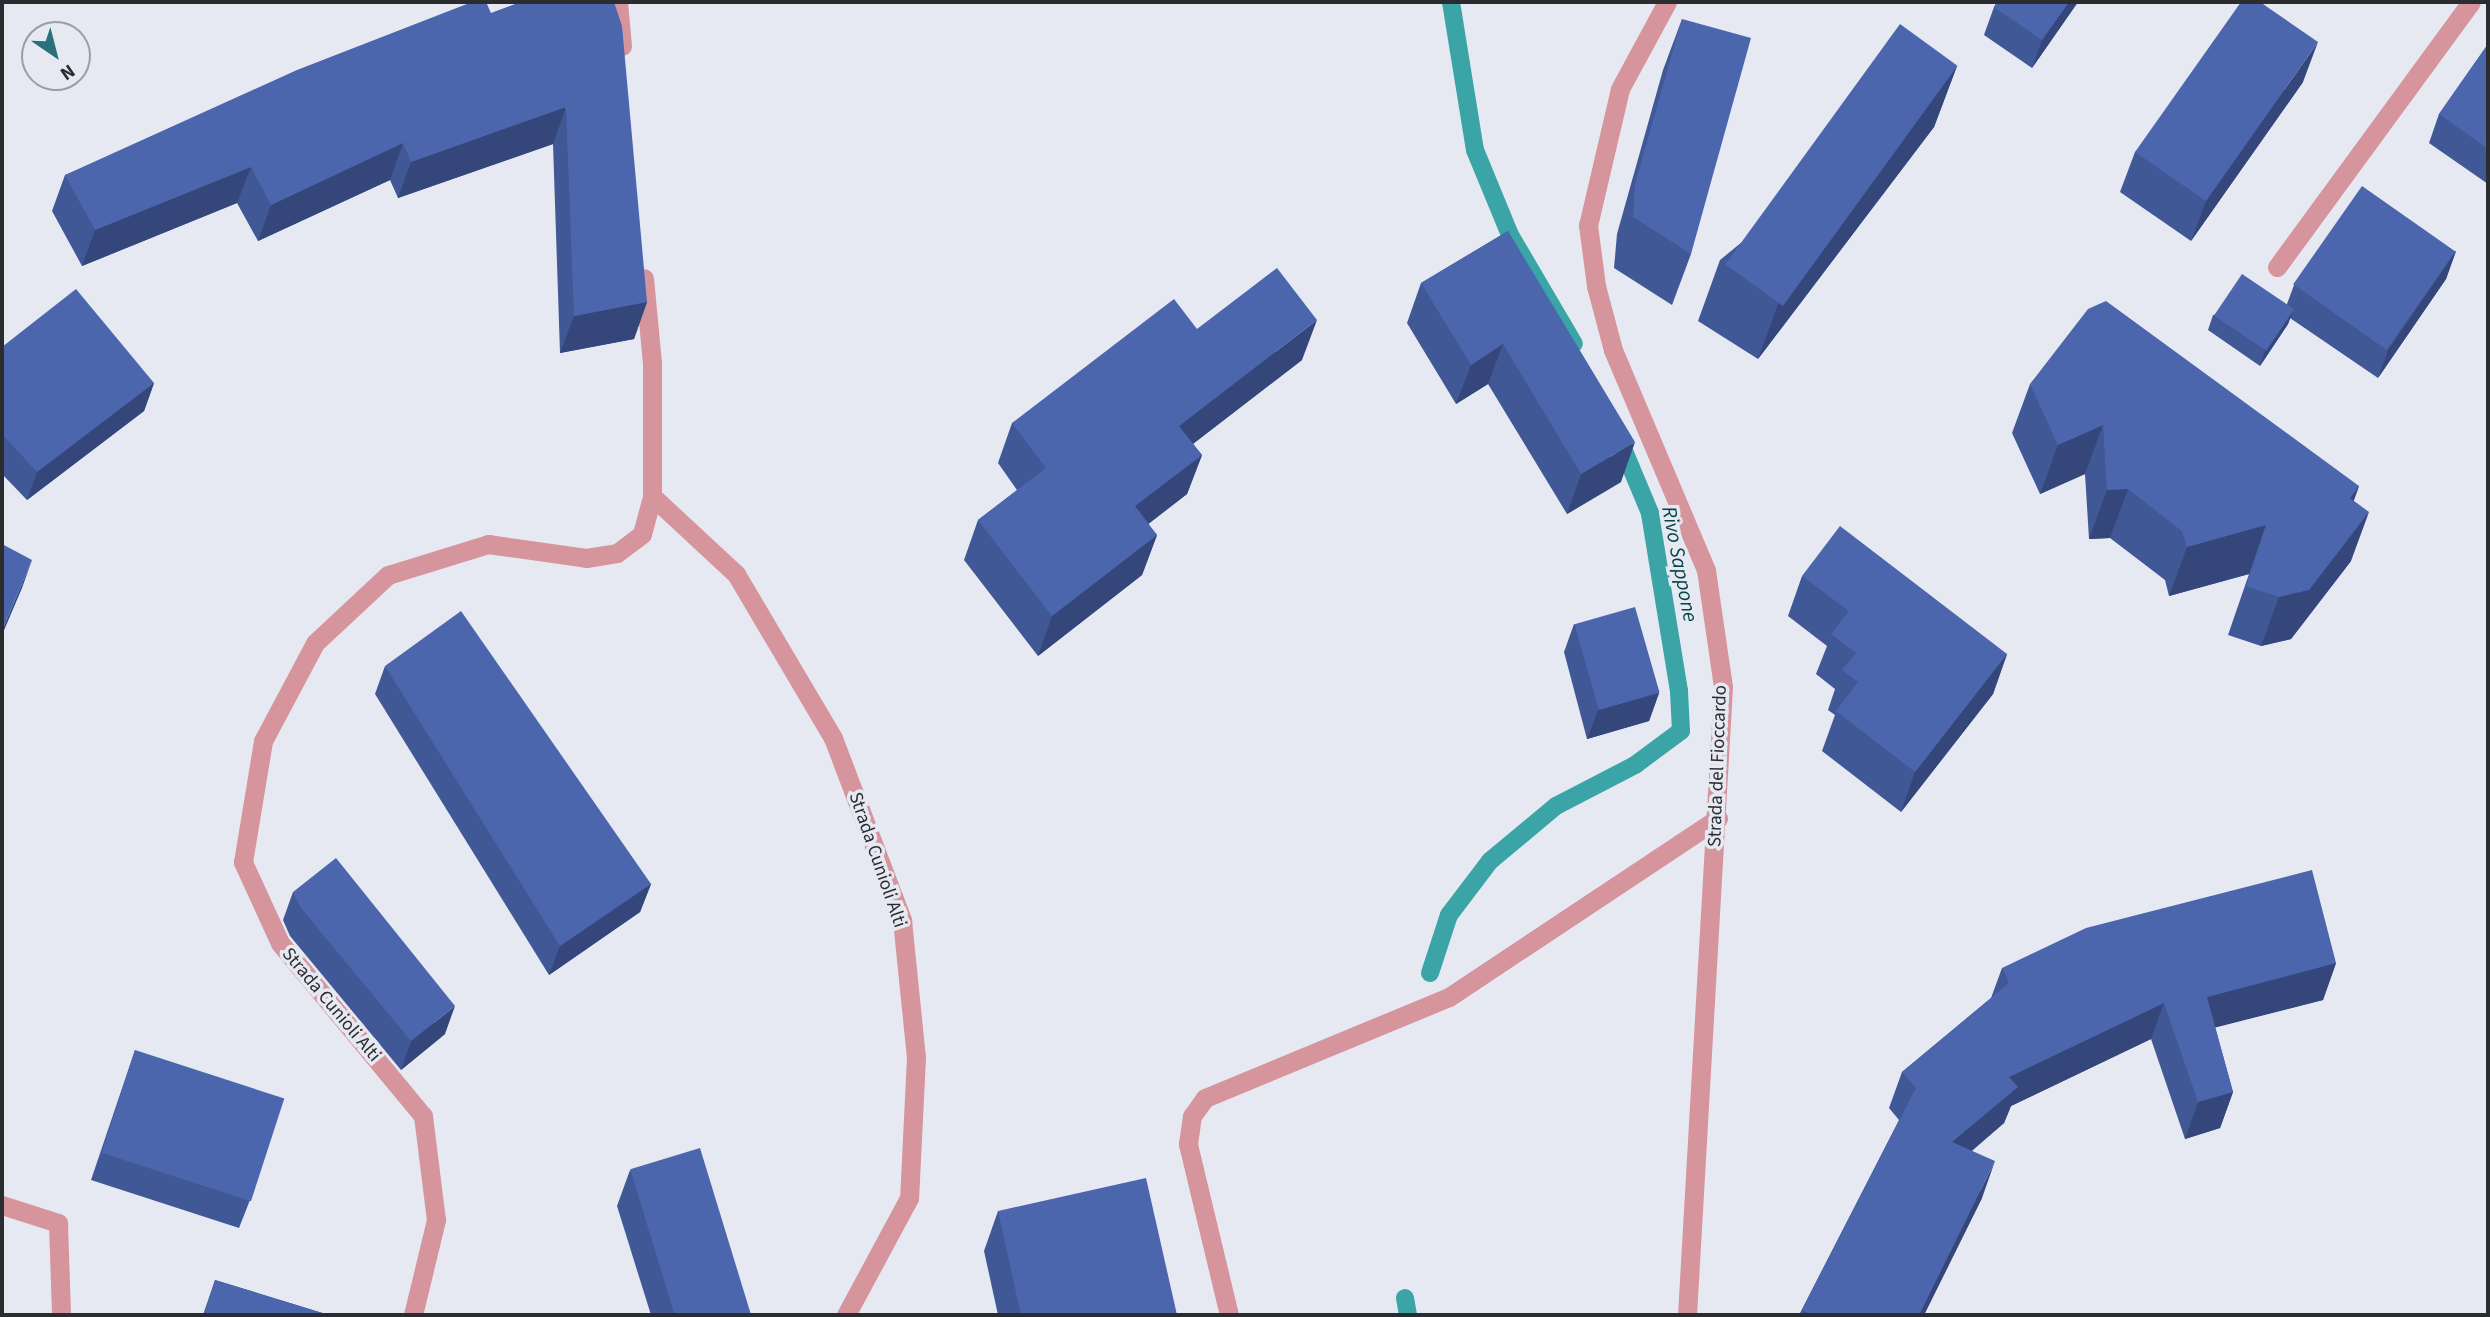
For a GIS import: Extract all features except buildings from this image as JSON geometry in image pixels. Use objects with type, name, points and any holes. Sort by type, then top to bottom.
[{"type":"street","points":[[618,2],[624,68]]},
{"type":"street","name":"Strada del Fioccardo","points":[[1667,2],[1620,89],[1588,225],[1596,286],[1614,350],[1706,570],[1723,687],[1718,818],[1688,1315]]},
{"type":"street","points":[[2277,267],[2471,2]]},
{"type":"street","name":"Strada Cunioli Alti","points":[[413,1315],[436,1220],[423,1116],[280,943],[243,862],[264,741],[315,643],[388,575],[488,544],[586,558],[617,553],[642,534],[652,496],[652,363],[642,256]]},
{"type":"street","name":"Strada Cunioli Alti","points":[[652,496],[743,585],[833,738],[902,920],[916,1057],[909,1198],[846,1315]]},
{"type":"street","points":[[1229,1315],[1188,1144],[1192,1116],[1205,1098],[1449,997],[1718,818]]},
{"type":"street","points":[[2,1205],[58,1223],[61,1315]]},
{"type":"waterway","name":"Rivo Sappone","points":[[1451,2],[1475,150],[1510,235],[1574,344]]},
{"type":"waterway","name":"Rivo Sappone","points":[[1430,973],[1449,915],[1490,861],[1556,806],[1635,765],[1681,731],[1679,691],[1650,513],[1619,439]]},
{"type":"waterway","name":"Rivo Sappone","points":[[1405,1298],[1408,1315]]}]
